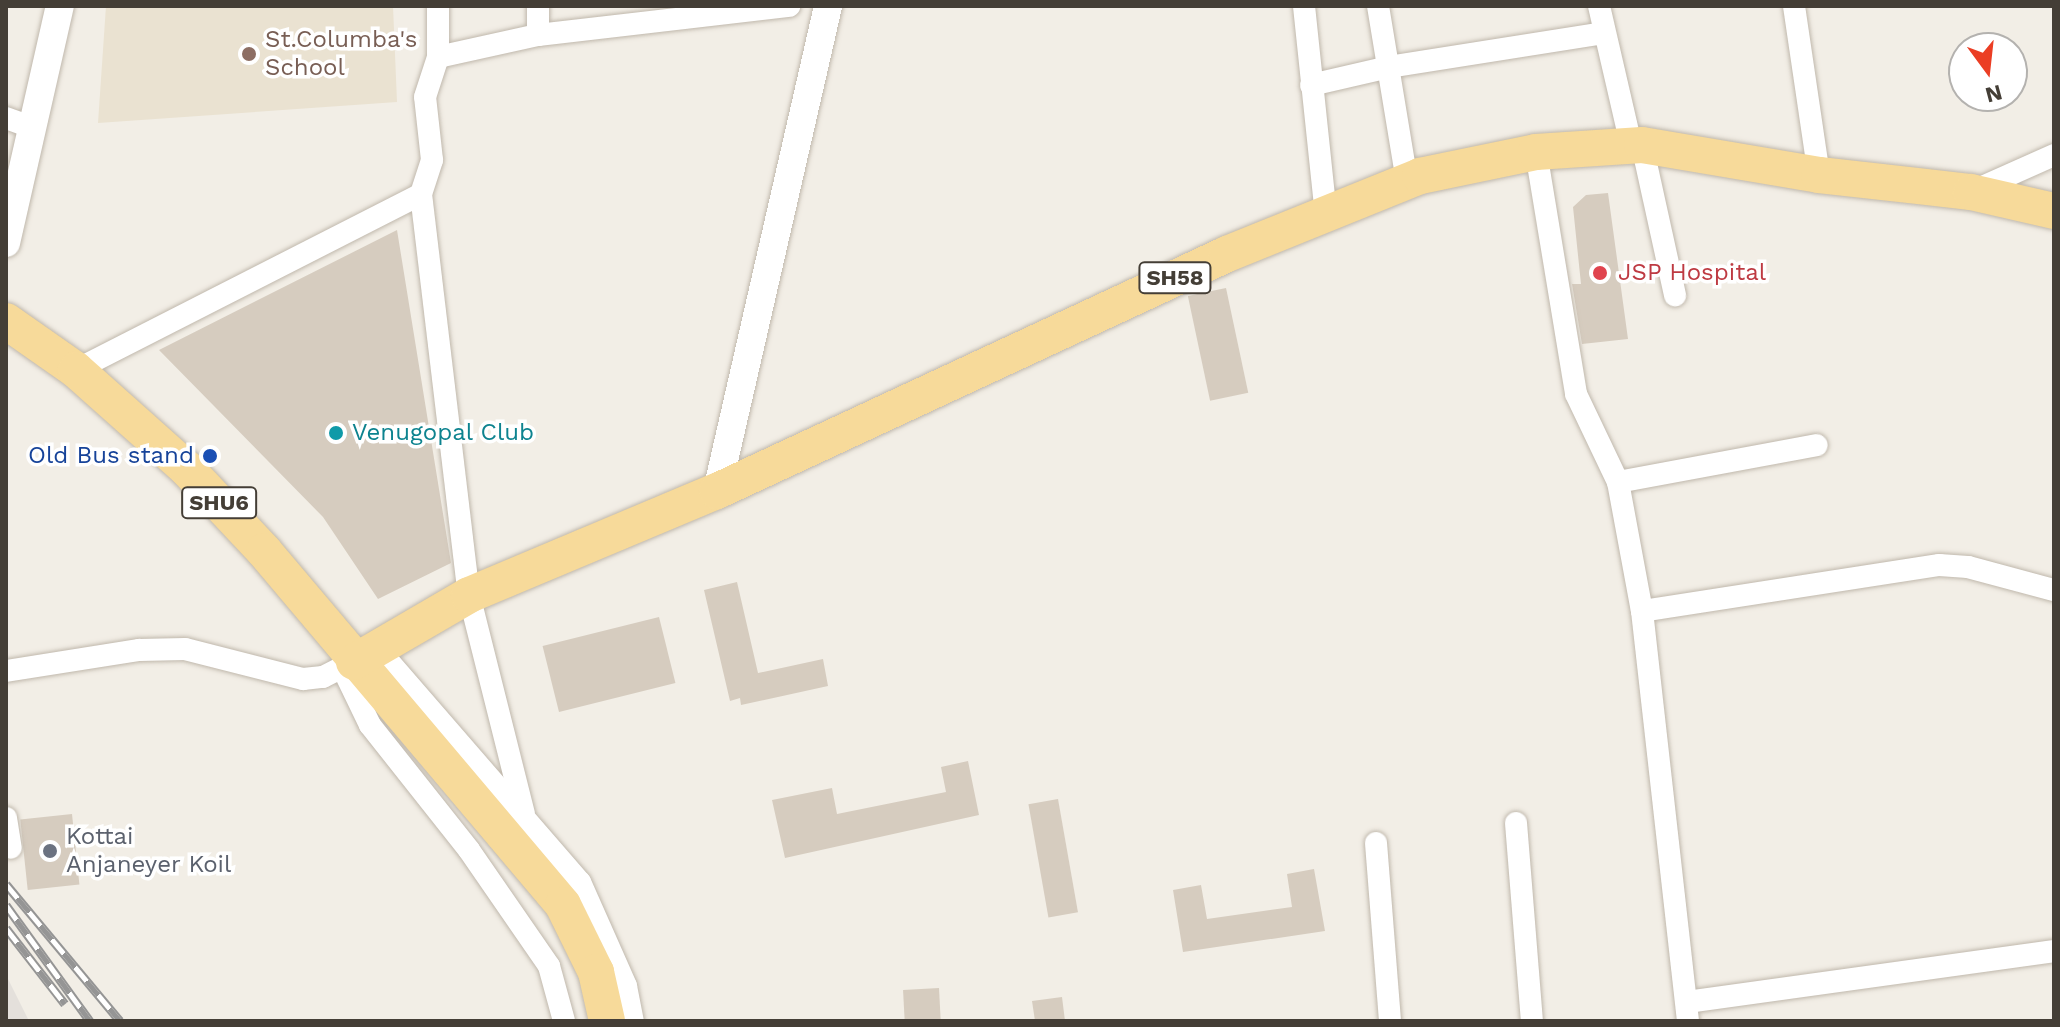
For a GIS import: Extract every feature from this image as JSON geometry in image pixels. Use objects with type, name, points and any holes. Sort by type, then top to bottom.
[{"type":"main road","name":"SH58","points":[[358,659],[469,595],[717,491],[1227,254],[1407,181],[1536,152],[1636,145],[1819,175],[1971,192],[2054,211]]},
{"type":"main road","name":"SHU6","points":[[6,321],[76,370],[187,469],[358,659],[563,905],[596,972],[607,1021]]},
{"type":"street","points":[[6,243],[60,6]]},
{"type":"street","points":[[438,6],[438,57],[425,97],[432,160],[421,194],[469,595],[524,814]]},
{"type":"street","points":[[538,6],[538,35]]},
{"type":"street","points":[[438,57],[660,13],[789,6]]},
{"type":"street","points":[[717,491],[828,6]]},
{"type":"street","points":[[1304,6],[1326,214]]},
{"type":"street","points":[[1378,6],[1407,181]]},
{"type":"street","points":[[1599,6],[1603,33],[1675,295]]},
{"type":"street","points":[[1794,6],[1819,175]]},
{"type":"street","points":[[1311,85],[1389,67],[1603,33]]},
{"type":"street","points":[[6,118],[33,128]]},
{"type":"street","points":[[1536,152],[1576,394],[1618,482],[1642,611],[1687,1012],[2054,951]]},
{"type":"street","points":[[1971,192],[2054,155]]},
{"type":"street","points":[[76,370],[421,194]]},
{"type":"street","points":[[1618,482],[1817,445]]},
{"type":"street","points":[[1642,611],[1939,565],[1968,567],[2054,590]]},
{"type":"street","points":[[6,671],[139,650],[185,649],[303,679],[358,659]]},
{"type":"street","points":[[358,659],[453,741],[524,814],[580,882],[626,986],[633,1021]]},
{"type":"street","points":[[358,659],[370,725],[469,850],[549,966],[564,1021]]},
{"type":"street","points":[[6,818],[11,848]]},
{"type":"street","points":[[1516,823],[1532,1021]]},
{"type":"street","points":[[1376,843],[1390,1021]]},
{"type":"shaded area","name":"St.Columba's School","points":[[106,6],[393,6],[397,102],[98,123]]},
{"type":"shaded area","points":[[6,975],[29,1021],[6,1021]]},
{"type":"building","points":[[1608,193],[1628,339],[1582,344],[1572,284],[1581,284],[1573,207],[1586,195]]},
{"type":"building","name":"Venugopal Club","points":[[397,230],[451,563],[378,599],[323,517],[159,350]]},
{"type":"building","points":[[1226,288],[1248,393],[1210,401],[1188,296]]},
{"type":"building","points":[[737,582],[758,673],[823,659],[828,686],[741,705],[740,698],[730,701],[704,590]]},
{"type":"building","points":[[659,617],[675,683],[559,712],[543,646]]},
{"type":"building","points":[[968,761],[979,815],[785,858],[772,800],[832,788],[837,814],[946,792],[941,767]]},
{"type":"building","points":[[1058,799],[1078,912],[1048,917],[1028,804]]},
{"type":"building","name":"Kottai Anjaneyer Koil","points":[[72,814],[79,885],[28,890],[20,819]]},
{"type":"building","points":[[1314,869],[1325,931],[1183,952],[1173,890],[1201,885],[1207,919],[1292,907],[1287,874]]},
{"type":"building","points":[[939,988],[941,1021],[905,1021],[903,990]]},
{"type":"building","points":[[1062,997],[1065,1021],[1035,1021],[1032,1001]]},
{"type":"railway","points":[[6,884],[120,1021]]},
{"type":"railway","points":[[6,905],[90,1021]]},
{"type":"railway","points":[[6,928],[65,1004]]},
{"type":"place","name":"St.Columba's School","points":[[249,54]]},
{"type":"place","name":"JSP Hospital","points":[[1600,273]]},
{"type":"place","name":"Venugopal Club","points":[[336,433]]},
{"type":"place","name":"Old Bus stand","points":[[210,456]]},
{"type":"place","name":"Kottai Anjaneyer Koil","points":[[50,851]]}]
